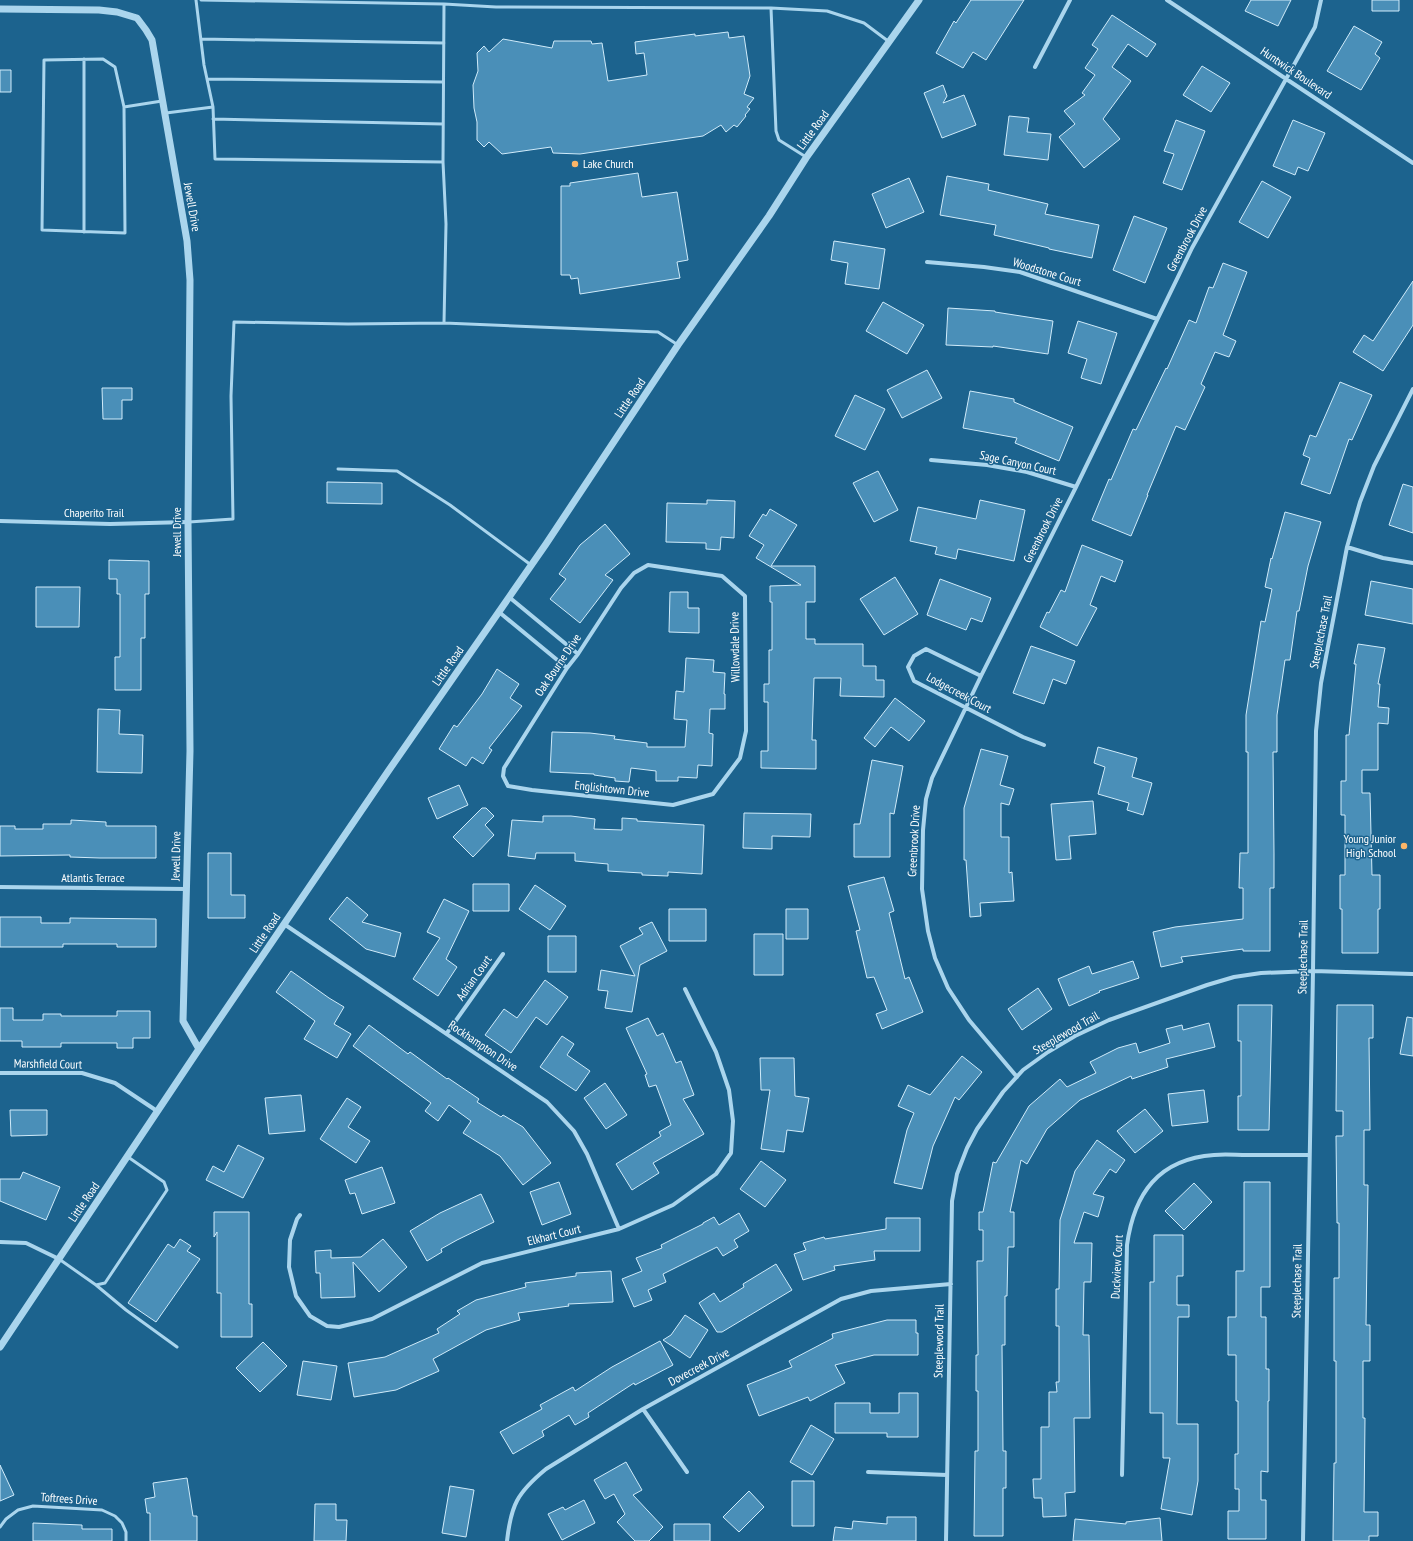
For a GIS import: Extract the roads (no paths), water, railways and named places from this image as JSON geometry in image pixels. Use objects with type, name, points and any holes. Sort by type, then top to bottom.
[{"type":"street","name":"Little Road","points":[[0,1347],[157,1111],[531,565],[678,345],[769,216],[806,158],[920,0]]},
{"type":"street","points":[[1035,68],[1070,0]]},
{"type":"street","name":"Huntwick Boulevard","points":[[1167,0],[1413,163]]},
{"type":"street","name":"Greenbrook Drive","points":[[1017,1077],[968,1020],[948,988],[935,958],[928,930],[922,889],[923,830],[926,799],[932,778],[981,676],[1076,487],[1192,248],[1315,27],[1321,0]]},
{"type":"street","name":"Jewell Drive","points":[[0,9],[99,10],[117,12],[137,18],[152,40],[188,241],[190,280],[188,522],[190,751],[183,1021],[199,1049]]},
{"type":"street","name":"Woodstone Court","points":[[928,262],[984,266],[1020,272],[1157,319]]},
{"type":"street","name":"Steeplechase Trail","points":[[1303,1541],[1309,1155],[1314,971],[1316,731],[1321,683],[1347,547],[1360,502],[1374,466],[1413,390]]},
{"type":"street","name":"Sage Canyon Court","points":[[931,460],[987,465],[1027,472],[1076,487]]},
{"type":"street","name":"Chaperito Trail","points":[[0,522],[103,524],[188,522]]},
{"type":"street","points":[[1347,547],[1383,558],[1413,563]]},
{"type":"street","name":"Oak Bourne Drive","points":[[508,786],[503,776],[504,768],[567,668],[622,588],[634,573],[648,565]]},
{"type":"street","name":"Willowdale Drive","points":[[648,565],[722,576],[745,596],[746,731],[740,758],[713,794]]},
{"type":"street","points":[[509,597],[578,654]]},
{"type":"street","points":[[498,612],[567,668]]},
{"type":"street","name":"Lodgecreek Court","points":[[981,676],[926,649],[914,656],[908,667],[914,680],[1023,737],[1044,745]]},
{"type":"street","name":"Englishtown Drive","points":[[508,786],[532,790],[673,805],[713,794]]},
{"type":"street","name":"Atlantis Terrace","points":[[0,887],[187,888]]},
{"type":"street","name":"Rockhampton Drive","points":[[284,924],[547,1102],[574,1131],[587,1154],[619,1229]]},
{"type":"street","name":"Adrian Court","points":[[447,1033],[503,954]]},
{"type":"street","name":"Steeplewood Trail","points":[[946,1541],[952,1201],[957,1174],[967,1148],[977,1129],[1003,1092],[1024,1070],[1048,1052],[1075,1036],[1109,1020],[1234,977],[1261,973],[1314,971],[1413,974]]},
{"type":"street","name":"Elkhart Court","points":[[300,1215],[297,1219],[290,1240],[289,1266],[296,1296],[310,1316],[327,1326],[339,1327],[372,1319],[482,1263],[619,1229],[673,1205],[716,1174],[731,1153],[733,1121],[729,1090],[716,1052],[685,989]]},
{"type":"street","name":"Marshfield Court","points":[[0,1073],[82,1073],[115,1084],[157,1111]]},
{"type":"street","name":"Duckview Court","points":[[1122,1475],[1127,1245],[1130,1225],[1138,1203],[1158,1175],[1176,1165],[1196,1158],[1213,1155],[1309,1155]]},
{"type":"street","points":[[0,1242],[26,1243],[59,1259]]},
{"type":"street","name":"Dovecreek Drive","points":[[507,1541],[510,1518],[517,1499],[532,1481],[546,1469],[642,1409],[841,1299],[871,1291],[950,1284]]},
{"type":"street","points":[[642,1409],[688,1472]]},
{"type":"street","points":[[868,1472],[947,1474]]},
{"type":"lane","points":[[196,0],[200,38],[213,107],[215,159],[443,162]]},
{"type":"lane","points":[[201,0],[444,4],[496,7],[771,8],[827,11],[864,23],[890,42]]},
{"type":"lane","points":[[444,4],[443,162],[446,224],[444,323]]},
{"type":"lane","points":[[771,8],[776,131],[779,140],[806,158]]},
{"type":"lane","points":[[200,38],[444,43]]},
{"type":"lane","points":[[84,59],[84,232]]},
{"type":"lane","points":[[84,59],[103,59],[115,67],[124,107],[125,233],[42,230],[44,60],[84,59]]},
{"type":"lane","points":[[207,79],[443,82]]},
{"type":"lane","points":[[124,107],[162,101]]},
{"type":"lane","points":[[165,113],[213,107]]},
{"type":"lane","points":[[213,119],[443,124]]},
{"type":"lane","points":[[188,522],[233,519],[231,396],[234,322],[348,324],[444,323],[658,332],[678,345]]},
{"type":"lane","points":[[338,469],[397,471],[450,505],[531,565]]},
{"type":"lane","points":[[96,1285],[105,1283],[167,1190],[164,1182],[127,1156]]},
{"type":"lane","points":[[59,1259],[96,1285],[126,1310],[177,1347]]},
{"type":"lane","name":"Toftrees Drive","points":[[0,1527],[6,1519],[18,1510],[34,1506],[102,1510],[114,1516],[122,1523],[126,1532],[126,1541]]},
{"type":"place","name":"Lake Church","points":[[575,164]]},
{"type":"place","name":"Young Junior High School","points":[[1404,846]]}]
